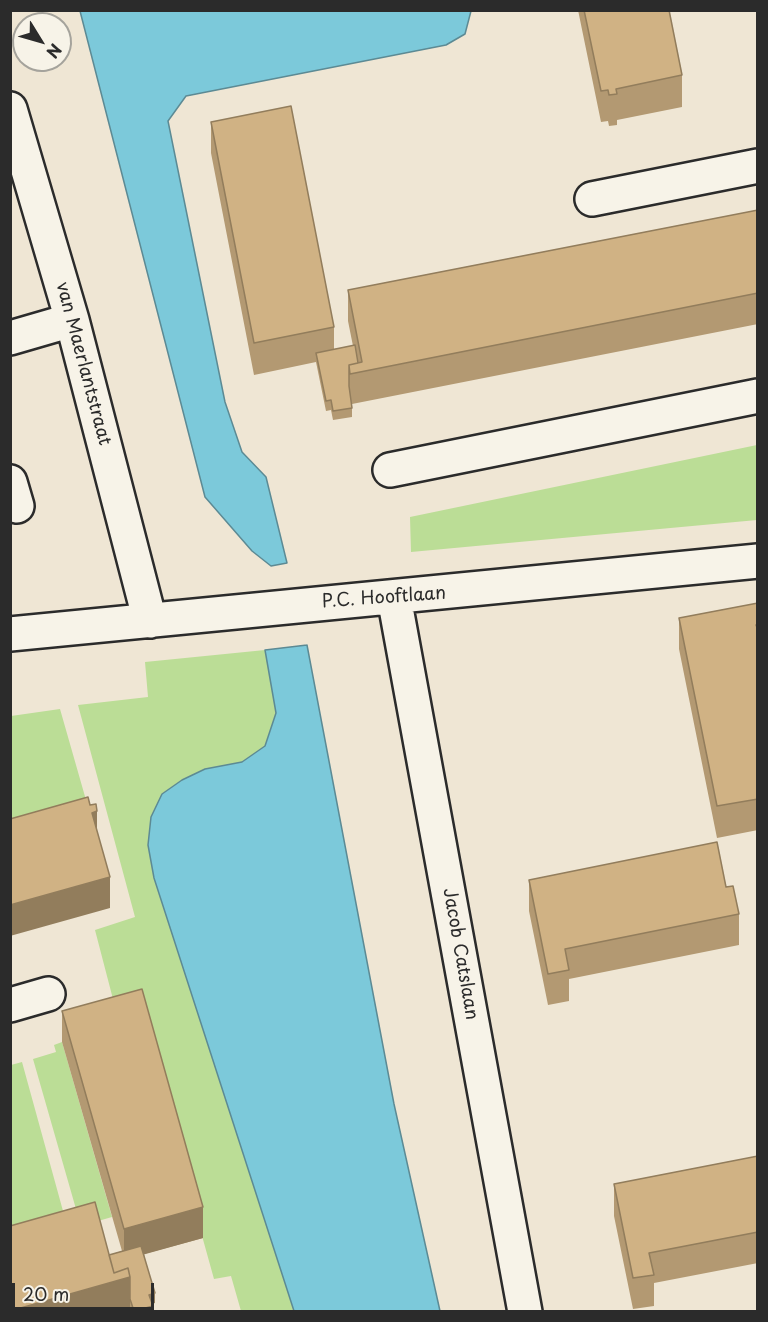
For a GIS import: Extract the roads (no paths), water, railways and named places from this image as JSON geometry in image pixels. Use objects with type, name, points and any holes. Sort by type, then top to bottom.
[{"type":"street","name":"van Maerlantstraat","points":[[10,109],[72,320],[150,621]]},
{"type":"street","points":[[592,200],[758,166]]},
{"type":"street","points":[[10,338],[72,320]]},
{"type":"street","points":[[390,470],[758,396]]},
{"type":"street","name":"P.C. Hooftlaan","points":[[10,634],[206,617],[326,602],[758,561]]},
{"type":"street","name":"Jacob Catslaan","points":[[394,597],[525,1311]]},
{"type":"street","points":[[10,1005],[48,994]]},
{"type":"water","points":[[80,11],[471,11],[465,34],[446,45],[186,96],[168,121],[225,402],[242,452],[266,477],[287,563],[271,566],[252,551],[205,497]]},
{"type":"water","points":[[307,645],[394,1104],[440,1311],[294,1311],[154,878],[148,845],[151,817],[162,794],[182,780],[205,769],[242,762],[265,746],[276,713],[265,650]]}]
